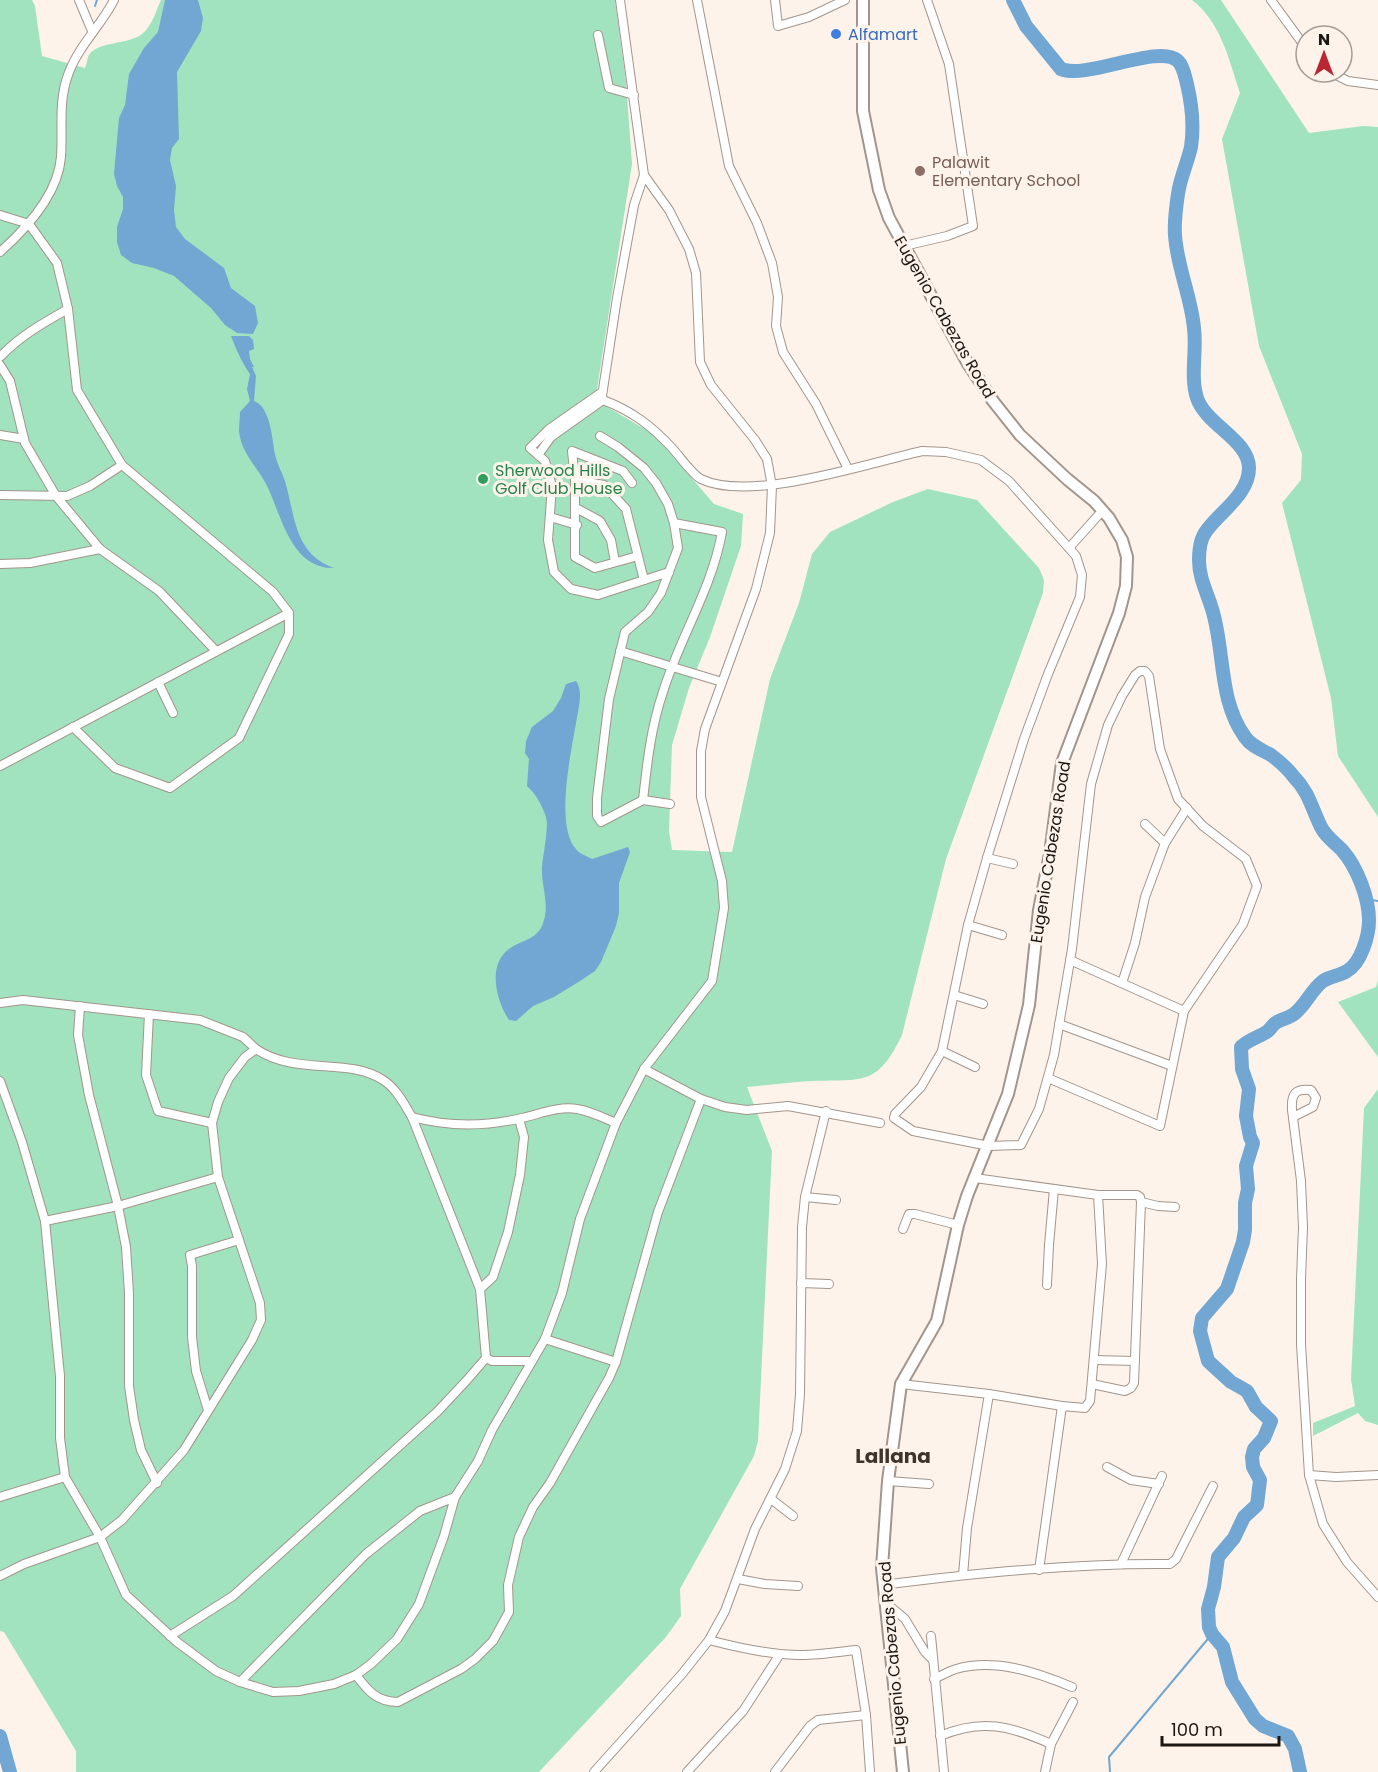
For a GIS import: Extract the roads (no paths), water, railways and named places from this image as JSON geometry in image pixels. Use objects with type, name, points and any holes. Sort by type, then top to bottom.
[{"type":"street","points":[[79,0],[92,31]]},
{"type":"street","points":[[0,252],[21,234],[51,189],[61,159],[62,106],[65,85],[78,52],[114,0]]},
{"type":"street","points":[[537,455],[552,437],[602,396],[616,298],[634,205],[644,175],[620,0]]},
{"type":"street","points":[[697,0],[729,166],[757,224],[772,263],[778,297],[776,326],[783,352],[816,404],[848,469]]},
{"type":"street","points":[[775,0],[778,26],[809,17],[845,0]]},
{"type":"street","name":"Eugenio Cabezas Road","points":[[863,0],[863,111],[879,190],[889,218],[968,362],[993,400],[1020,435],[1103,510],[1118,532],[1125,548],[1127,571],[1124,598],[1062,763],[1050,854],[1039,910],[1029,1005],[1008,1094],[958,1225],[949,1257],[937,1321],[902,1384],[888,1481],[882,1568],[903,1772]]},
{"type":"street","points":[[904,246],[947,236],[973,226],[949,64],[927,0]]},
{"type":"street","points":[[1272,0],[1294,31]]},
{"type":"street","points":[[598,35],[609,88],[634,95]]},
{"type":"street","points":[[1354,82],[1378,85]]},
{"type":"street","points":[[0,1081],[22,1142],[45,1221],[60,1376],[60,1438],[65,1478],[99,1537],[126,1595],[170,1636],[216,1671],[240,1682],[273,1692],[299,1691],[334,1684],[356,1675],[397,1639],[419,1604],[444,1536],[455,1497],[478,1461],[492,1430],[545,1339],[562,1293],[580,1219],[616,1123],[644,1069],[712,981],[724,908],[722,881],[701,797],[701,751],[705,729],[756,589],[771,533],[772,486],[767,459],[755,440],[711,385],[700,362],[696,273],[689,249],[669,210],[644,175]]},
{"type":"street","points":[[0,214],[29,224],[57,263],[68,309],[77,390],[122,465],[273,592],[289,613],[289,634],[239,738],[170,788],[115,768],[74,727]]},
{"type":"street","points":[[0,357],[13,343],[68,309]]},
{"type":"street","points":[[0,365],[10,381],[24,439],[56,496],[100,549],[159,591],[216,651]]},
{"type":"street","points":[[602,396],[549,429],[530,448],[545,461],[552,486],[548,540],[554,572],[571,589],[598,594],[669,572]]},
{"type":"street","points":[[602,396],[626,409],[662,437],[700,479],[729,486],[772,486],[922,451],[946,452],[981,460],[1009,481],[1069,548],[1080,565],[1082,575],[1080,597],[1032,717],[987,858],[968,925],[942,1051],[921,1087],[895,1114],[894,1118],[913,1131],[989,1146],[1021,1145],[1039,1109],[1059,1024],[1070,960],[1091,784],[1108,725],[1122,696],[1140,671],[1145,671],[1149,676],[1160,749],[1178,799],[1203,826],[1246,859],[1257,886],[1243,924],[1184,1011],[1160,1126],[1048,1078]]},
{"type":"street","points":[[0,435],[24,439]]},
{"type":"street","points":[[600,436],[644,468],[656,483],[668,504],[678,548],[661,593],[648,612],[625,632],[609,699],[597,816],[601,822],[643,801],[670,804]]},
{"type":"street","points":[[632,483],[623,471],[572,451],[576,508],[575,557],[595,568],[638,556]]},
{"type":"street","points":[[0,495],[67,496],[90,486],[122,465]]},
{"type":"street","points":[[575,480],[604,485],[626,509],[644,580]]},
{"type":"street","points":[[576,508],[600,521],[611,540],[615,562]]},
{"type":"street","points":[[1069,548],[1103,510]]},
{"type":"street","points":[[550,517],[576,525]]},
{"type":"street","points":[[643,801],[652,729],[672,666],[709,580],[722,532],[674,523]]},
{"type":"street","points":[[0,564],[30,563],[100,549]]},
{"type":"street","points":[[0,766],[289,613]]},
{"type":"street","points":[[620,651],[722,682]]},
{"type":"street","points":[[158,682],[174,713]]},
{"type":"street","points":[[1122,983],[1135,943],[1145,897],[1165,843],[1187,808]]},
{"type":"street","points":[[1145,824],[1165,843]]},
{"type":"street","points":[[987,858],[1013,864]]},
{"type":"street","points":[[968,925],[1002,935]]},
{"type":"street","points":[[1070,960],[1184,1011]]},
{"type":"street","points":[[954,995],[983,1004]]},
{"type":"street","points":[[0,1003],[23,1000],[200,1020],[243,1036],[256,1049],[277,1060],[317,1067],[362,1071],[383,1080],[399,1095],[412,1118],[480,1289],[486,1358],[467,1380],[437,1412],[233,1596],[170,1636]]},
{"type":"street","points":[[80,1006],[78,1035],[85,1075],[126,1247],[129,1293],[129,1386],[134,1420],[141,1450],[157,1483]]},
{"type":"street","points":[[149,1014],[146,1075],[158,1112],[212,1123]]},
{"type":"street","points":[[1059,1024],[1172,1065]]},
{"type":"street","points":[[0,1576],[24,1564],[99,1537],[122,1520],[184,1450],[252,1340],[261,1320],[260,1303],[218,1177],[212,1123],[218,1102],[229,1078],[245,1057],[256,1049]]},
{"type":"street","points":[[942,1051],[975,1067]]},
{"type":"street","points":[[644,1069],[701,1099],[725,1107],[747,1110],[788,1106],[826,1111],[880,1123]]},
{"type":"street","points":[[356,1675],[374,1696],[386,1702],[398,1702],[460,1669],[475,1659],[493,1641],[509,1612],[508,1585],[519,1537],[533,1507],[550,1483],[616,1362],[658,1212],[701,1099]]},
{"type":"street","points":[[412,1118],[433,1123],[470,1126],[519,1119],[554,1110],[576,1109],[616,1123]]},
{"type":"street","points":[[594,1772],[710,1640],[738,1579],[754,1529],[785,1469],[797,1431],[800,1394],[802,1227],[805,1197],[826,1111]]},
{"type":"street","points":[[1293,1117],[1301,1181],[1303,1227],[1301,1344],[1309,1475],[1323,1524],[1347,1562],[1378,1597]]},
{"type":"street","points":[[480,1289],[493,1277],[508,1232],[520,1175],[524,1137],[519,1119]]},
{"type":"street","points":[[45,1221],[118,1206],[218,1177]]},
{"type":"street","points":[[975,1178],[1098,1195],[1137,1195],[1140,1197],[1134,1383],[1128,1390],[1092,1384]]},
{"type":"street","points":[[1047,1284],[1054,1189]]},
{"type":"street","points":[[902,1384],[989,1394],[1062,1406],[1087,1407],[1092,1384],[1102,1264],[1098,1195]]},
{"type":"street","points":[[805,1197],[836,1200]]},
{"type":"street","points":[[1141,1202],[1175,1207]]},
{"type":"street","points":[[903,1229],[909,1215],[915,1214],[958,1225]]},
{"type":"street","points":[[208,1410],[196,1371],[192,1337],[190,1255],[239,1240]]},
{"type":"street","points":[[801,1283],[830,1284]]},
{"type":"street","points":[[545,1339],[616,1362]]},
{"type":"street","points":[[486,1358],[492,1361],[532,1361]]},
{"type":"street","points":[[1094,1360],[1135,1361]]},
{"type":"street","points":[[963,1575],[967,1528],[989,1394]]},
{"type":"street","points":[[1039,1570],[1062,1406]]},
{"type":"street","points":[[1107,1467],[1131,1480],[1160,1480],[1121,1564]]},
{"type":"street","points":[[1309,1475],[1377,1476]]},
{"type":"street","points":[[0,1497],[65,1478]]},
{"type":"street","points":[[888,1481],[930,1484]]},
{"type":"street","points":[[883,1585],[963,1575],[1121,1564],[1170,1564],[1176,1560],[1213,1486]]},
{"type":"street","points":[[240,1682],[366,1554],[420,1511],[455,1497]]},
{"type":"street","points":[[771,1499],[793,1516]]},
{"type":"street","points":[[738,1579],[765,1584],[798,1586]]},
{"type":"street","points":[[885,1602],[905,1619],[925,1652],[932,1659]]},
{"type":"street","points":[[931,1636],[944,1772]]},
{"type":"street","points":[[710,1640],[739,1648],[780,1654],[804,1655],[856,1650],[866,1715],[870,1772]]},
{"type":"street","points":[[687,1772],[742,1711],[780,1654]]},
{"type":"street","points":[[934,1679],[957,1669],[984,1666],[1014,1667],[1044,1675],[1072,1687]]},
{"type":"street","points":[[1045,1772],[1051,1743],[1073,1702]]},
{"type":"street","points":[[775,1772],[810,1726],[818,1720],[866,1715]]},
{"type":"street","points":[[940,1736],[958,1728],[978,1725],[998,1726],[1018,1730],[1051,1743]]},
{"type":"water","points":[[165,0],[198,0],[203,18],[201,31],[177,72],[179,139],[172,148],[170,160],[176,186],[174,210],[176,227],[185,239],[224,268],[231,288],[255,306],[258,323],[253,334],[237,333],[225,325],[211,308],[174,276],[132,263],[121,255],[117,242],[117,227],[123,209],[123,197],[114,174],[119,118],[125,105],[129,74],[144,48],[158,32]]},
{"type":"water","points":[[231,336],[249,336],[253,340],[254,349],[249,351],[256,376],[254,401],[260,404],[267,417],[276,458],[285,481],[298,532],[311,553],[321,562],[334,568],[320,566],[308,560],[298,551],[290,540],[268,488],[243,447],[239,431],[240,412],[250,401],[247,389],[250,374]]},
{"type":"water","points":[[576,681],[580,699],[566,786],[566,822],[576,849],[592,859],[628,847],[630,852],[619,883],[619,913],[616,926],[595,971],[554,997],[533,1006],[516,1021],[509,1020],[497,993],[498,964],[509,949],[539,931],[546,911],[542,867],[547,822],[541,804],[527,786],[529,759],[525,753],[526,741],[532,727],[553,711],[566,684]]},
{"type":"waterway","points":[[95,6],[97,0]]},
{"type":"waterway","points":[[1013,0],[1026,26],[1061,69],[1087,70],[1156,56],[1169,57],[1178,61],[1183,69],[1190,100],[1192,132],[1191,147],[1179,189],[1175,230],[1178,259],[1194,328],[1195,390],[1202,408],[1242,449],[1249,468],[1244,486],[1205,533],[1199,552],[1200,573],[1216,625],[1226,691],[1236,723],[1245,737],[1254,746],[1277,760],[1299,783],[1323,831],[1353,865],[1367,902],[1369,926],[1366,941],[1360,956],[1352,967],[1344,973],[1323,981],[1294,1014],[1276,1023],[1268,1031],[1241,1047],[1242,1069],[1249,1089],[1246,1116],[1253,1143],[1246,1166],[1248,1189],[1245,1203],[1245,1230],[1227,1289],[1202,1318],[1200,1331],[1208,1361],[1231,1382],[1247,1391],[1256,1407],[1271,1421],[1264,1438],[1254,1449],[1252,1457],[1253,1467],[1260,1480],[1257,1505],[1244,1517],[1234,1538],[1218,1557],[1208,1609],[1209,1627],[1223,1647],[1232,1682],[1255,1719],[1263,1726],[1288,1736],[1295,1749],[1300,1772]]},
{"type":"waterway","points":[[1365,899],[1378,901]]},
{"type":"waterway","points":[[1110,1772],[1109,1757],[1212,1634]]},
{"type":"waterway","points":[[0,1736],[10,1772]]},
{"type":"place","name":"Alfamart","points":[[836,34]]},
{"type":"place","name":"Palawit Elementary School","points":[[920,171]]},
{"type":"place","name":"Sherwood Hills Golf Club House","points":[[483,479]]},
{"type":"district","name":"Lallana","points":[[893,1456]]}]
